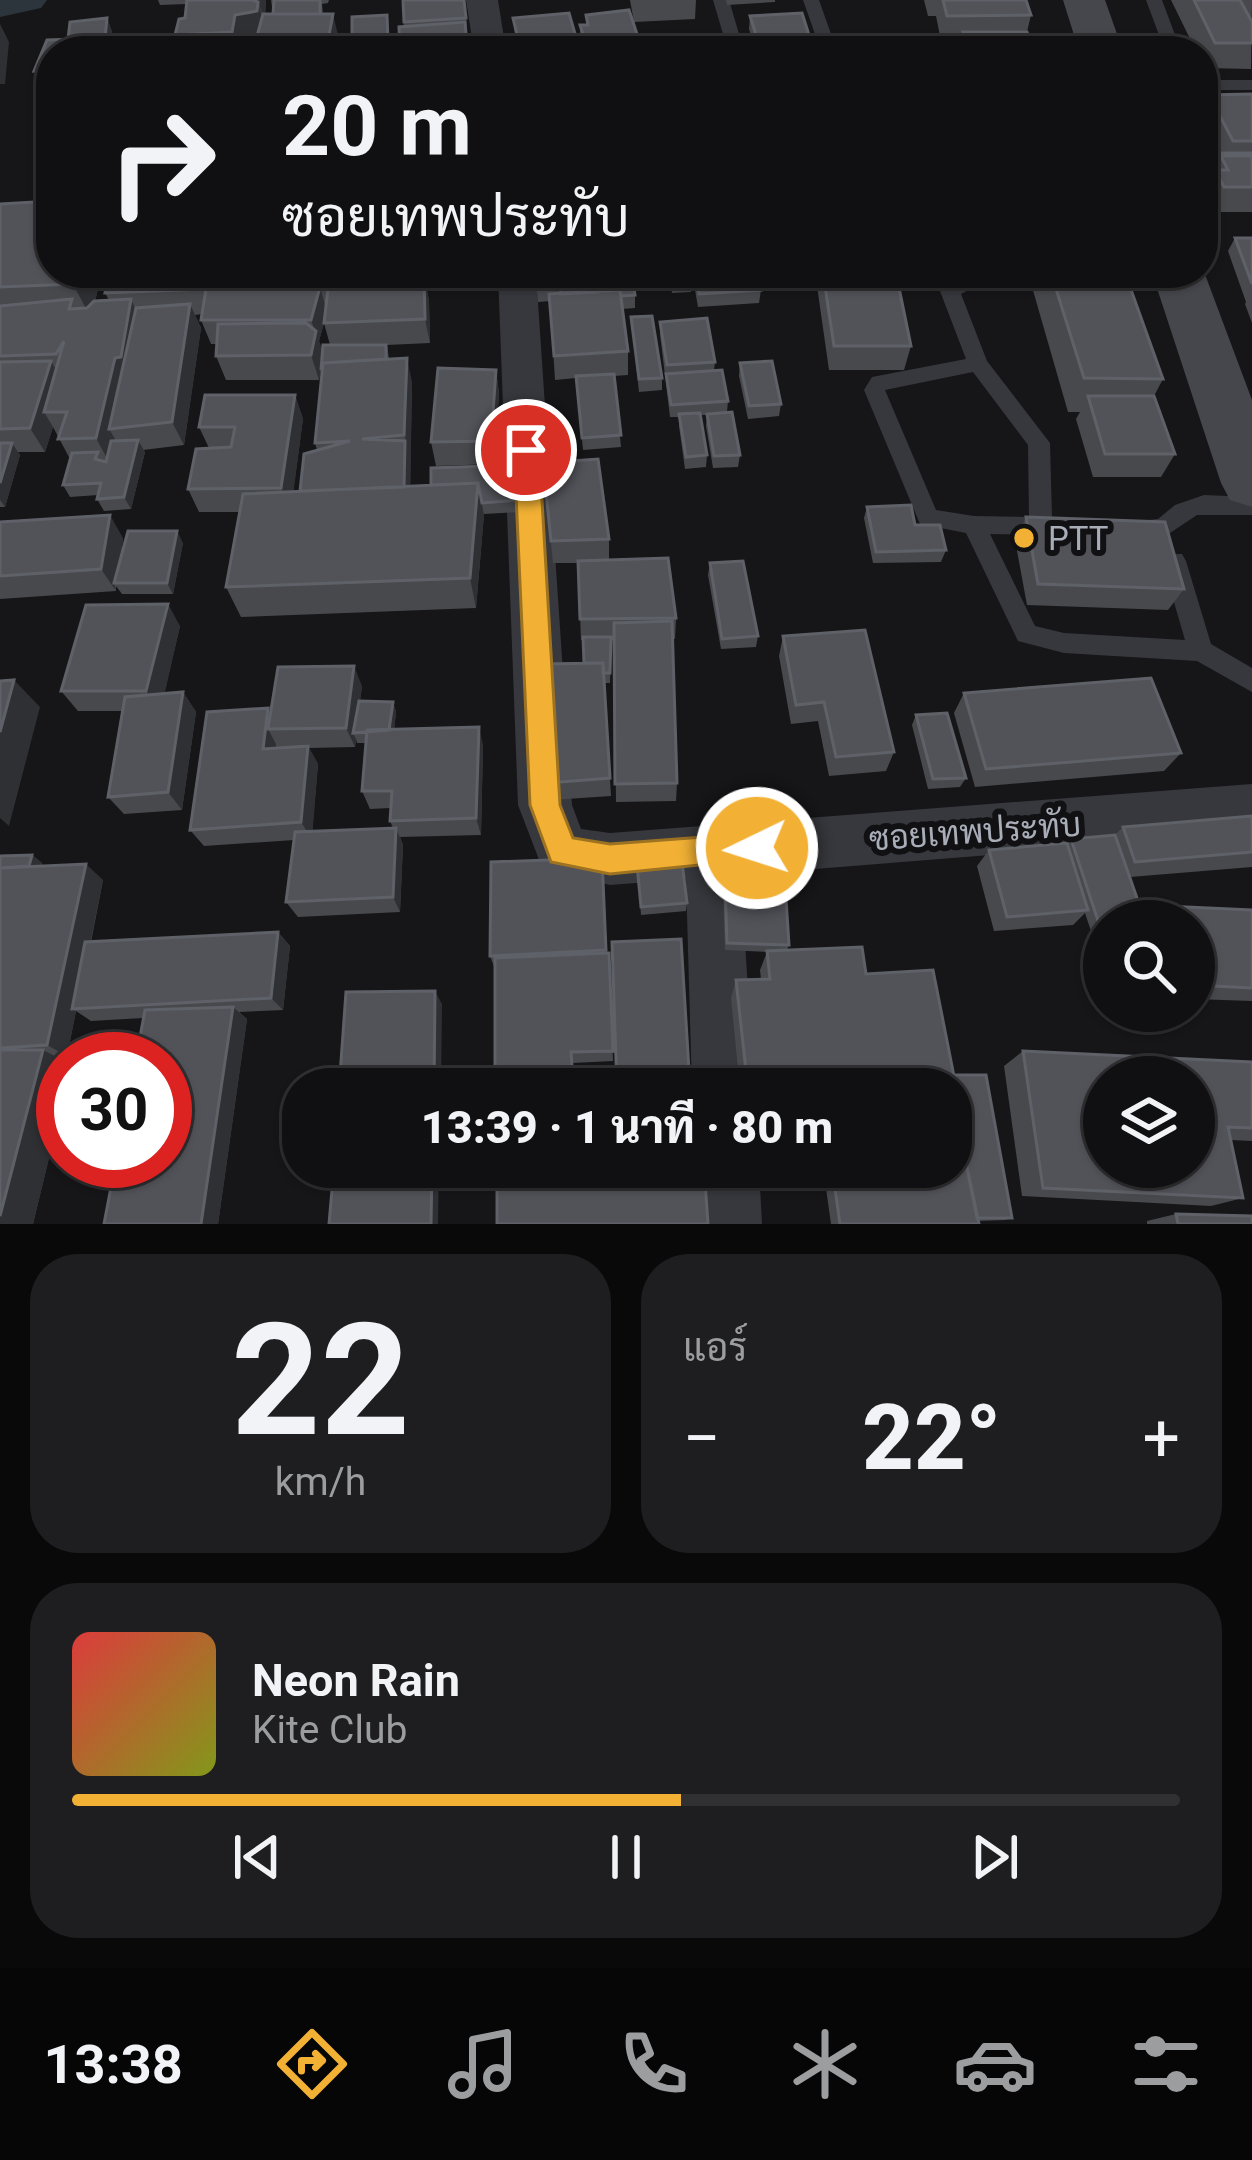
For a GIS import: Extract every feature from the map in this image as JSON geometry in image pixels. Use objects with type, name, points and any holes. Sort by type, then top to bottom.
[{"type":"street","points":[[482,0],[488,36]]},
{"type":"street","points":[[1084,0],[1096,36]]},
{"type":"street","name":"ซอยเทพประทับ","points":[[518,288],[545,805],[562,852],[610,859],[1252,809]]},
{"type":"street","points":[[1183,288],[1250,481]]},
{"type":"street","points":[[712,851],[722,1068]]},
{"type":"street","points":[[728,1188],[730,1224]]},
{"type":"lane","points":[[721,0],[732,36]]},
{"type":"lane","points":[[811,0],[824,36]]},
{"type":"lane","points":[[1154,0],[1167,36]]},
{"type":"lane","points":[[1218,86],[1252,86]]},
{"type":"lane","points":[[957,288],[950,291],[978,364],[1039,443],[1041,526]]},
{"type":"lane","points":[[978,364],[879,382],[874,390],[928,518],[974,525],[1082,526]]},
{"type":"lane","points":[[1164,528],[1175,512],[1250,481]]},
{"type":"lane","points":[[974,525],[1027,634],[1064,644],[1201,651],[1252,681]]},
{"type":"lane","points":[[1123,527],[1164,528]]},
{"type":"lane","points":[[1164,528],[1201,651]]},
{"type":"building","points":[[187,0],[258,2],[257,11],[235,15],[232,32],[175,35],[179,19],[185,18]]},
{"type":"building","points":[[274,0],[320,0],[320,14],[273,14]]},
{"type":"building","points":[[403,0],[464,0],[466,18],[404,22]]},
{"type":"building","points":[[943,0],[1026,0],[1031,15],[947,16]]},
{"type":"building","points":[[1194,0],[1240,0],[1252,22],[1252,43],[1218,43],[1218,36],[1212,36]]},
{"type":"building","points":[[629,10],[638,36],[583,36],[580,25],[588,25],[586,15]]},
{"type":"building","points":[[569,13],[576,36],[517,36],[513,18]]},
{"type":"building","points":[[802,13],[809,36],[756,36],[750,16]]},
{"type":"building","points":[[263,14],[333,14],[329,35],[257,36]]},
{"type":"building","points":[[387,15],[388,36],[352,36],[352,17]]},
{"type":"building","points":[[107,18],[105,36],[68,36],[70,22]]},
{"type":"building","points":[[465,22],[466,36],[399,36],[399,27]]},
{"type":"building","points":[[963,32],[1027,32],[1028,36],[964,36]]},
{"type":"building","points":[[1252,94],[1252,141],[1233,141],[1218,112],[1218,95]]},
{"type":"building","points":[[1219,153],[1252,156],[1221,156],[1227,168]]},
{"type":"building","points":[[1221,156],[1252,156],[1252,187],[1224,187],[1218,170],[1228,170]]},
{"type":"building","points":[[36,202],[36,286],[0,287],[0,204]]},
{"type":"building","points":[[1235,238],[1252,238],[1252,284]]},
{"type":"building","points":[[106,288],[320,288],[311,320],[201,320],[206,289],[105,293]]},
{"type":"building","points":[[328,288],[424,288],[425,319],[324,323]]},
{"type":"building","points":[[560,288],[597,288],[597,292],[561,294]]},
{"type":"building","points":[[634,288],[635,295],[621,296],[620,290],[606,291]]},
{"type":"building","points":[[698,288],[761,290],[699,294]]},
{"type":"building","points":[[825,288],[899,288],[911,346],[834,346]]},
{"type":"building","points":[[1056,288],[1130,288],[1163,379],[1084,378]]},
{"type":"building","points":[[620,290],[628,351],[554,356],[549,294]]},
{"type":"building","points":[[72,299],[69,309],[87,308],[94,301],[131,299],[121,357],[115,358],[96,438],[58,439],[67,412],[44,412],[64,341],[56,354],[0,356],[0,306]]},
{"type":"building","points":[[190,304],[172,422],[109,429],[136,308]]},
{"type":"building","points":[[652,316],[662,378],[639,379],[631,317]]},
{"type":"building","points":[[707,318],[715,362],[667,365],[660,322]]},
{"type":"building","points":[[306,323],[316,331],[311,355],[216,356],[218,324]]},
{"type":"building","points":[[323,345],[386,345],[386,359],[323,363],[321,370]]},
{"type":"building","points":[[407,358],[404,435],[362,439],[405,441],[404,487],[300,491],[304,454],[350,441],[315,443],[323,363]]},
{"type":"building","points":[[51,361],[30,428],[0,429],[0,362]]},
{"type":"building","points":[[772,361],[781,404],[749,406],[740,363]]},
{"type":"building","points":[[438,368],[496,370],[491,441],[431,442]]},
{"type":"building","points":[[722,370],[728,401],[671,405],[666,374]]},
{"type":"building","points":[[614,374],[621,435],[582,438],[576,376]]},
{"type":"building","points":[[205,395],[295,395],[281,488],[188,489],[196,449],[231,447],[235,427],[199,427]]},
{"type":"building","points":[[1088,396],[1154,396],[1175,454],[1105,454]]},
{"type":"building","points":[[732,412],[740,455],[714,456],[707,414]]},
{"type":"building","points":[[700,413],[707,455],[686,457],[679,414]]},
{"type":"building","points":[[138,440],[124,497],[97,499],[101,483],[63,485],[72,453],[98,452],[95,459],[106,462],[111,441]]},
{"type":"building","points":[[0,443],[12,443],[0,483]]},
{"type":"building","points":[[598,459],[609,539],[551,541],[543,463]]},
{"type":"building","points":[[516,465],[518,500],[482,503],[478,483],[431,485],[431,468]]},
{"type":"building","points":[[478,483],[470,578],[226,587],[243,494]]},
{"type":"building","points":[[911,505],[915,525],[940,525],[946,550],[876,552],[867,507]]},
{"type":"building","points":[[110,515],[101,569],[0,576],[0,522]]},
{"type":"building","points":[[1026,517],[1165,522],[1184,589],[1038,584]]},
{"type":"building","points":[[128,531],[177,531],[167,583],[114,583]]},
{"type":"building","points":[[668,558],[676,618],[580,619],[578,561]]},
{"type":"building","points":[[743,561],[758,636],[722,639],[710,563]]},
{"type":"building","points":[[168,604],[146,691],[61,691],[86,605]]},
{"type":"building","points":[[672,621],[677,783],[615,784],[614,623]]},
{"type":"building","points":[[865,630],[894,752],[836,757],[824,702],[796,705],[783,636]]},
{"type":"building","points":[[583,637],[611,637],[610,673],[603,673],[603,663],[584,663]]},
{"type":"building","points":[[603,663],[610,778],[548,783],[544,664]]},
{"type":"building","points":[[354,666],[346,728],[268,729],[278,667]]},
{"type":"building","points":[[1151,678],[1181,753],[986,769],[964,693]]},
{"type":"building","points":[[14,680],[0,732],[0,681]]},
{"type":"building","points":[[183,692],[168,792],[108,797],[125,697]]},
{"type":"building","points":[[359,701],[393,702],[389,730],[353,733]]},
{"type":"building","points":[[268,708],[263,749],[308,746],[301,822],[190,830],[207,712]]},
{"type":"building","points":[[947,713],[966,778],[933,779],[916,715]]},
{"type":"building","points":[[479,727],[476,818],[390,821],[392,791],[362,791],[367,730]]},
{"type":"building","points":[[1252,816],[1252,852],[1135,862],[1123,827]]},
{"type":"building","points":[[396,828],[393,897],[286,902],[295,832]]},
{"type":"building","points":[[1115,835],[1138,900],[1091,900],[1071,839]]},
{"type":"building","points":[[1067,843],[1085,900],[1083,910],[1007,917],[989,850]]},
{"type":"building","points":[[32,855],[29,866],[0,868],[0,856]]},
{"type":"building","points":[[602,858],[606,950],[490,956],[491,862]]},
{"type":"building","points":[[682,862],[687,903],[641,907],[637,865]]},
{"type":"building","points":[[86,864],[50,1032],[36,1032],[36,1046],[0,1048],[0,868]]},
{"type":"building","points":[[725,883],[785,883],[789,945],[727,943]]},
{"type":"building","points":[[1215,908],[1252,910],[1252,988],[1215,986]]},
{"type":"building","points":[[278,932],[271,998],[72,1009],[85,942]]},
{"type":"building","points":[[681,939],[689,1068],[616,1068],[612,942]]},
{"type":"building","points":[[862,947],[866,974],[933,970],[952,1068],[746,1068],[736,980],[770,979],[767,951]]},
{"type":"building","points":[[609,953],[613,1051],[571,1052],[572,1066],[495,1068],[495,958]]},
{"type":"building","points":[[435,991],[434,1068],[341,1068],[346,992]]},
{"type":"building","points":[[233,1007],[201,1224],[104,1224],[111,1188],[192,1188],[192,1032],[141,1032],[145,1010]]},
{"type":"building","points":[[0,1050],[36,1050],[36,1077],[0,1216]]},
{"type":"building","points":[[1023,1051],[1127,1056],[1083,1056],[1083,1188],[1215,1188],[1215,1060],[1252,1062],[1252,1128],[1228,1127],[1243,1198],[1043,1188]]},
{"type":"building","points":[[972,1075],[986,1075],[1012,1218],[977,1218],[971,1188]]},
{"type":"building","points":[[332,1188],[432,1188],[431,1224],[329,1224]]},
{"type":"building","points":[[497,1188],[705,1188],[708,1224],[497,1224]]},
{"type":"building","points":[[835,1188],[971,1188],[979,1224],[840,1224]]},
{"type":"building","points":[[1176,1214],[1252,1216],[1252,1224],[1178,1224]]},
{"type":"waterway","points":[[0,5],[27,0]]},
{"type":"place","name":"PTT","points":[[1024,538]]},
{"type":"route","points":[[526,450],[545,805],[562,852],[610,859],[757,848]]}]
